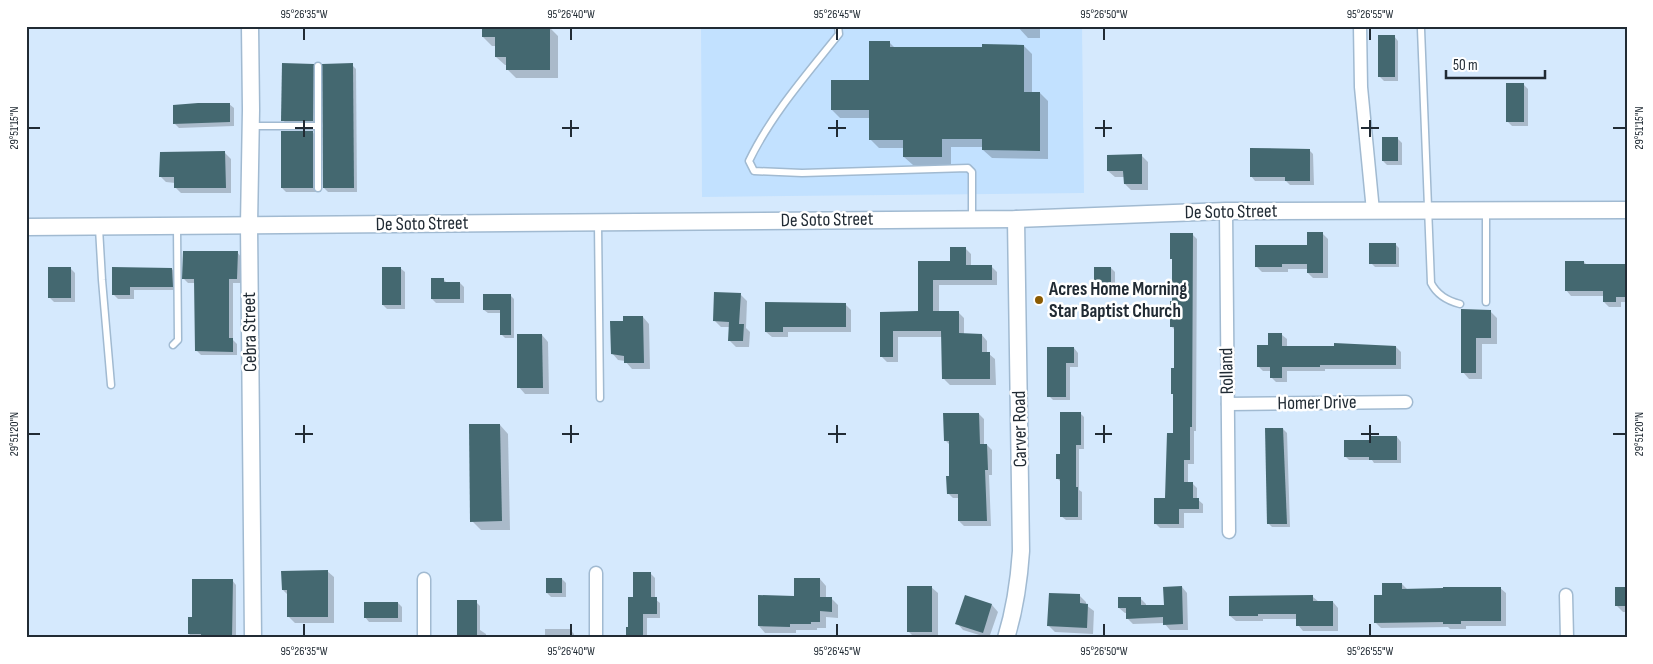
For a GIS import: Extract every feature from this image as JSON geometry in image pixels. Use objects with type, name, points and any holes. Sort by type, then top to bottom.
[{"type":"street","name":"Cebra Street","points":[[250,26],[251,126],[249,225],[253,638]]},
{"type":"street","points":[[1360,26],[1361,87],[1373,211]]},
{"type":"street","name":"De Soto Street","points":[[26,227],[1016,219],[1226,211],[1627,210]]},
{"type":"street","name":"Rolland","points":[[1226,211],[1229,532]]},
{"type":"street","name":"Carver Road","points":[[1006,638],[1020,575],[1021,551],[1016,219]]},
{"type":"street","name":"Homer Drive","points":[[1228,404],[1406,402]]},
{"type":"street","points":[[596,573],[596,638]]},
{"type":"street","points":[[424,579],[424,638]]},
{"type":"street","points":[[1566,595],[1567,638]]},
{"type":"lane","points":[[838,26],[840,34],[802,80],[758,143],[750,161],[754,171],[802,173],[968,168],[972,172],[972,219]]},
{"type":"lane","points":[[1421,29],[1431,283],[1446,300],[1460,304]]},
{"type":"lane","points":[[318,66],[318,188]]},
{"type":"lane","points":[[251,126],[318,126]]},
{"type":"lane","points":[[1486,210],[1486,302]]},
{"type":"lane","points":[[598,222],[600,398]]},
{"type":"lane","points":[[99,226],[111,385]]},
{"type":"lane","points":[[173,345],[178,340],[177,226]]},
{"type":"shaded area","points":[[701,26],[1082,26],[1084,193],[702,197]]},
{"type":"building","points":[[482,26],[550,26],[550,70],[506,70],[506,57],[495,57],[495,37],[482,37]]},
{"type":"building","points":[[1378,35],[1395,35],[1395,77],[1378,77]]},
{"type":"building","points":[[869,41],[890,41],[890,47],[982,47],[982,44],[1024,45],[1024,92],[1040,92],[1040,151],[982,150],[982,139],[942,139],[942,157],[903,157],[903,140],[869,140],[869,110],[831,110],[831,80],[869,80]]},
{"type":"building","points":[[282,63],[314,64],[313,121],[281,121]]},
{"type":"building","points":[[353,63],[354,188],[323,188],[322,64]]},
{"type":"building","points":[[1506,83],[1524,83],[1524,122],[1506,122]]},
{"type":"building","points":[[230,103],[230,122],[173,124],[173,105]]},
{"type":"building","points":[[281,131],[313,131],[313,188],[281,188]]},
{"type":"building","points":[[1382,137],[1398,137],[1398,161],[1382,161]]},
{"type":"building","points":[[1250,148],[1310,149],[1310,181],[1285,181],[1285,177],[1250,177]]},
{"type":"building","points":[[225,151],[226,188],[174,188],[174,177],[159,177],[160,152]]},
{"type":"building","points":[[1142,154],[1142,184],[1124,184],[1123,171],[1107,171],[1107,155]]},
{"type":"building","points":[[1307,232],[1323,232],[1323,273],[1307,273],[1307,264],[1282,264],[1282,267],[1255,267],[1255,245],[1307,245]]},
{"type":"building","points":[[1170,233],[1193,233],[1192,427],[1190,427],[1190,460],[1184,460],[1184,482],[1193,482],[1193,498],[1199,498],[1199,509],[1179,509],[1179,524],[1154,524],[1154,498],[1165,498],[1167,433],[1173,433],[1171,368],[1174,368],[1174,327],[1170,327],[1172,259],[1170,259]]},
{"type":"building","points":[[1369,243],[1396,243],[1396,264],[1369,264]]},
{"type":"building","points":[[950,247],[966,247],[966,265],[992,265],[992,280],[933,280],[933,311],[959,311],[959,333],[982,334],[982,352],[990,352],[990,379],[942,379],[941,331],[893,331],[893,357],[880,357],[880,312],[918,311],[918,261],[950,261]]},
{"type":"building","points":[[183,251],[238,251],[237,279],[229,279],[229,338],[233,338],[233,352],[195,351],[194,279],[182,279]]},
{"type":"building","points":[[1565,261],[1584,261],[1584,264],[1627,264],[1627,297],[1616,297],[1616,302],[1603,302],[1603,291],[1565,291]]},
{"type":"building","points":[[48,267],[71,267],[71,298],[48,298]]},
{"type":"building","points":[[112,267],[172,268],[173,287],[130,287],[130,295],[112,295]]},
{"type":"building","points":[[382,267],[401,267],[401,305],[382,305]]},
{"type":"building","points":[[1094,267],[1111,267],[1111,282],[1094,282]]},
{"type":"building","points":[[431,278],[444,278],[444,282],[460,282],[460,299],[431,299]]},
{"type":"building","points":[[714,292],[741,293],[739,324],[744,324],[743,341],[728,341],[729,322],[713,321]]},
{"type":"building","points":[[483,294],[511,294],[511,335],[500,335],[500,310],[483,310]]},
{"type":"building","points":[[765,302],[846,303],[846,327],[783,327],[783,332],[765,332]]},
{"type":"building","points":[[1461,309],[1491,310],[1491,338],[1476,338],[1476,373],[1461,373]]},
{"type":"building","points":[[623,316],[643,316],[644,363],[624,363],[624,356],[611,354],[610,321],[623,321]]},
{"type":"building","points":[[1268,333],[1282,333],[1282,346],[1334,346],[1334,343],[1396,346],[1396,365],[1282,367],[1282,378],[1270,378],[1270,367],[1257,367],[1257,345],[1268,345]]},
{"type":"building","points":[[517,334],[542,334],[543,388],[517,388]]},
{"type":"building","points":[[1047,347],[1074,347],[1074,363],[1066,363],[1066,397],[1047,397]]},
{"type":"building","points":[[1060,412],[1081,412],[1081,445],[1076,445],[1078,517],[1060,517],[1060,479],[1056,479],[1056,454],[1060,454]]},
{"type":"building","points":[[943,413],[979,413],[980,444],[987,444],[988,470],[985,470],[987,521],[958,521],[958,494],[947,494],[946,476],[949,476],[949,441],[944,441]]},
{"type":"building","points":[[469,424],[500,424],[502,521],[470,522]]},
{"type":"building","points":[[1265,428],[1283,428],[1287,524],[1267,524]]},
{"type":"building","points":[[1369,436],[1397,436],[1397,460],[1369,460],[1369,457],[1344,457],[1344,440],[1369,440]]},
{"type":"building","points":[[328,570],[328,617],[287,617],[287,590],[282,590],[281,571]]},
{"type":"building","points":[[633,572],[651,572],[651,597],[657,597],[657,614],[643,614],[643,638],[626,638],[628,597],[633,597]]},
{"type":"building","points":[[546,578],[562,578],[562,593],[546,593]]},
{"type":"building","points":[[794,578],[820,578],[820,597],[832,597],[832,612],[820,611],[820,622],[811,622],[811,624],[790,624],[790,627],[758,626],[758,595],[794,596]]},
{"type":"building","points":[[192,579],[233,579],[232,638],[201,638],[201,634],[188,634],[188,617],[192,617]]},
{"type":"building","points":[[1382,583],[1402,583],[1402,589],[1501,587],[1501,621],[1461,621],[1461,624],[1443,624],[1443,622],[1374,623],[1374,595],[1382,595]]},
{"type":"building","points":[[907,586],[932,586],[932,632],[907,632]]},
{"type":"building","points":[[1182,586],[1183,624],[1163,625],[1163,617],[1126,619],[1126,608],[1118,608],[1118,597],[1141,597],[1141,605],[1164,605],[1163,587]]},
{"type":"building","points":[[1615,587],[1627,587],[1627,606],[1615,606]]},
{"type":"building","points":[[1049,593],[1080,594],[1080,603],[1088,604],[1087,628],[1047,626]]},
{"type":"building","points":[[965,595],[992,604],[983,633],[955,624]]},
{"type":"building","points":[[1313,595],[1313,601],[1333,601],[1333,626],[1296,626],[1296,614],[1229,616],[1229,596]]},
{"type":"building","points":[[457,600],[477,600],[477,638],[457,638]]},
{"type":"building","points":[[364,602],[398,602],[398,618],[364,618]]},
{"type":"place","name":"Acres Home Morning Star Baptist Church","points":[[1039,300]]}]
